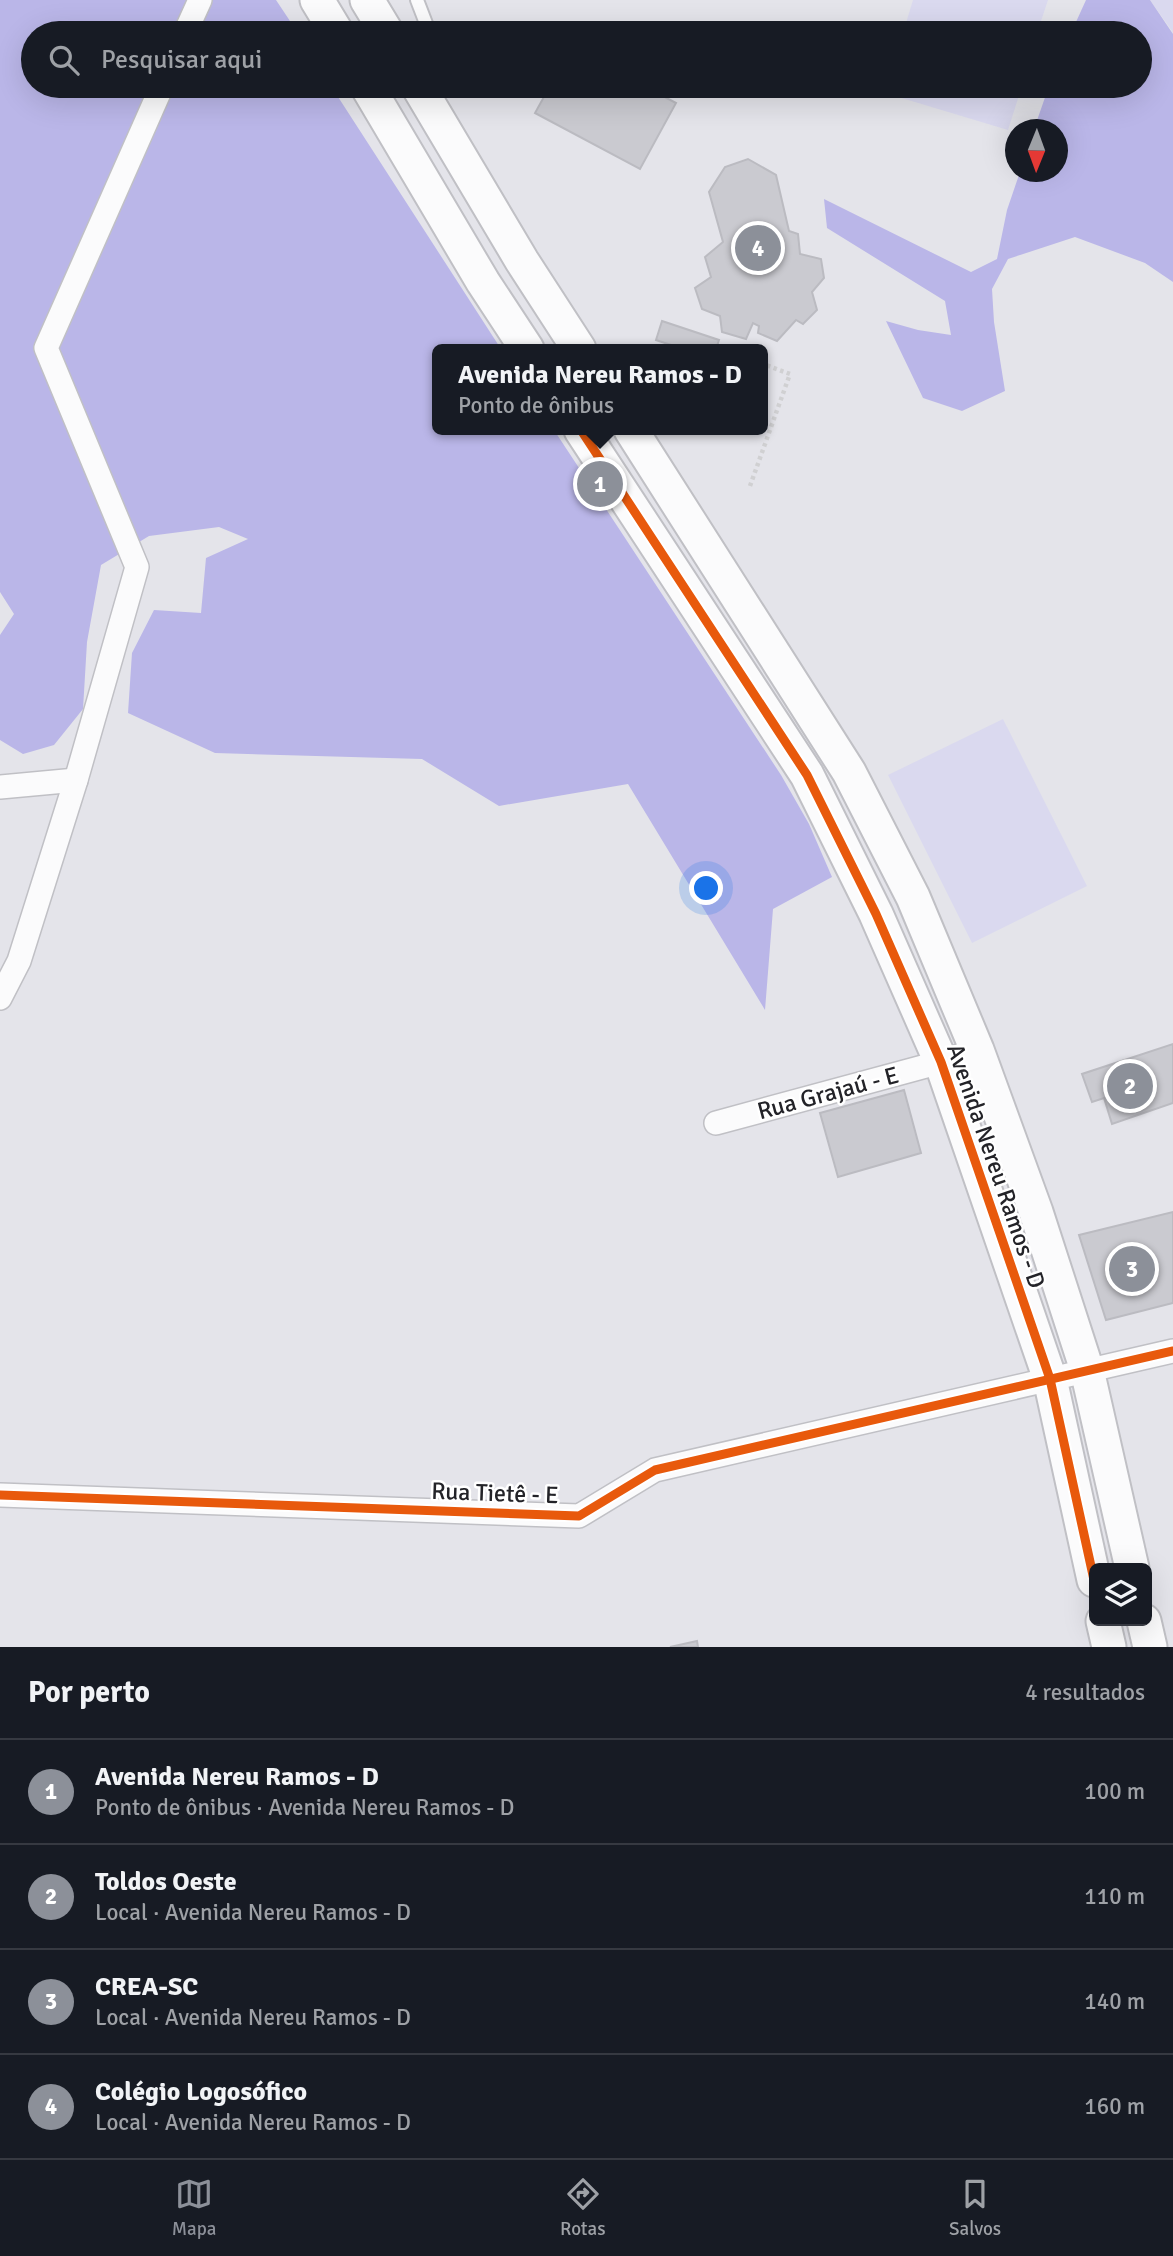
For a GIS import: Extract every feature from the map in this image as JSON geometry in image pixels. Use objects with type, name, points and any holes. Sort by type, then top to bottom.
[{"type":"street","points":[[191,21],[200,0]]},
{"type":"street","points":[[317,0],[330,21]]},
{"type":"street","points":[[367,0],[380,21]]},
{"type":"street","points":[[0,998],[19,961],[76,780],[137,567],[46,348],[157,98]]},
{"type":"street","points":[[374,98],[483,282],[524,344]]},
{"type":"street","points":[[425,98],[522,261],[576,344]]},
{"type":"street","name":"Avenida Nereu Ramos - D","points":[[584,435],[807,775],[876,914],[941,1062],[1049,1379],[1090,1563]]},
{"type":"street","name":"Avenida Nereu Ramos - D","points":[[634,435],[849,772],[913,897],[977,1050],[1036,1212],[1087,1370],[1131,1563]]},
{"type":"street","points":[[0,787],[76,780]]},
{"type":"street","name":"Rua Grajaú - E","points":[[716,1123],[977,1050]]},
{"type":"street","name":"Rua Tietê - E","points":[[0,1495],[579,1516],[655,1470],[1173,1350]]},
{"type":"street","points":[[1104,1626],[1109,1647]]},
{"type":"street","points":[[1145,1626],[1150,1647]]},
{"type":"lane","points":[[417,0],[426,21]]},
{"type":"path","points":[[750,486],[790,374],[768,366]]},
{"type":"shaded area","points":[[0,0],[276,0],[290,21],[21,21],[21,98],[339,98],[498,344],[432,344],[432,435],[557,435],[781,775],[809,824],[832,877],[773,909],[765,1010],[628,784],[499,806],[422,759],[215,753],[128,713],[132,653],[154,610],[201,613],[206,558],[248,539],[219,527],[149,536],[101,565],[87,642],[83,709],[54,745],[23,754],[0,740],[0,635],[14,614],[0,592]]},
{"type":"shaded area","points":[[913,0],[1048,0],[1041,21],[907,21]]},
{"type":"shaded area","points":[[1086,0],[1150,0],[1173,34],[1173,282],[1145,263],[1075,237],[1008,259],[992,289],[994,322],[1005,391],[962,411],[923,398],[886,321],[951,335],[945,301],[827,228],[824,199],[971,272],[997,259],[1007,210],[1017,182],[1068,182],[1068,119],[1037,119],[1045,98],[1152,98],[1152,21],[1076,21]]},
{"type":"shaded area","points":[[1150,0],[1173,0],[1173,34],[1172,31]]},
{"type":"shaded area","points":[[902,98],[1018,98],[1012,119],[1005,119],[1005,129]]},
{"type":"shaded area","points":[[1003,719],[1087,886],[972,943],[888,775]]},
{"type":"building","points":[[543,98],[667,98],[676,103],[640,169],[535,113]]},
{"type":"building","points":[[748,159],[776,175],[789,231],[798,234],[800,254],[821,259],[824,278],[812,292],[817,310],[803,324],[796,320],[777,341],[758,333],[759,326],[753,323],[746,339],[722,332],[720,316],[702,309],[695,288],[711,277],[705,257],[723,242],[709,192],[725,167]]},
{"type":"building","points":[[662,321],[719,340],[718,344],[668,344],[656,340]]},
{"type":"building","points":[[1173,1044],[1173,1103],[1112,1124],[1104,1098],[1092,1102],[1082,1074]]},
{"type":"building","points":[[904,1090],[921,1153],[838,1177],[820,1113]]},
{"type":"building","points":[[1173,1212],[1173,1303],[1106,1320],[1079,1235]]},
{"type":"building","points":[[697,1641],[698,1647],[670,1647]]},
{"type":"cycle path","points":[[584,435],[807,775],[876,914],[941,1062],[1050,1379],[1090,1563]]},
{"type":"cycle path","points":[[0,1495],[579,1516],[655,1470],[1173,1351]]},
{"type":"place","name":"Colégio Logosófico","points":[[758,248]]},
{"type":"place","name":"Avenida Nereu Ramos - D","points":[[600,484]]},
{"type":"place","name":"Toldos Oeste","points":[[1130,1086]]},
{"type":"place","name":"CREA-SC","points":[[1132,1269]]}]
